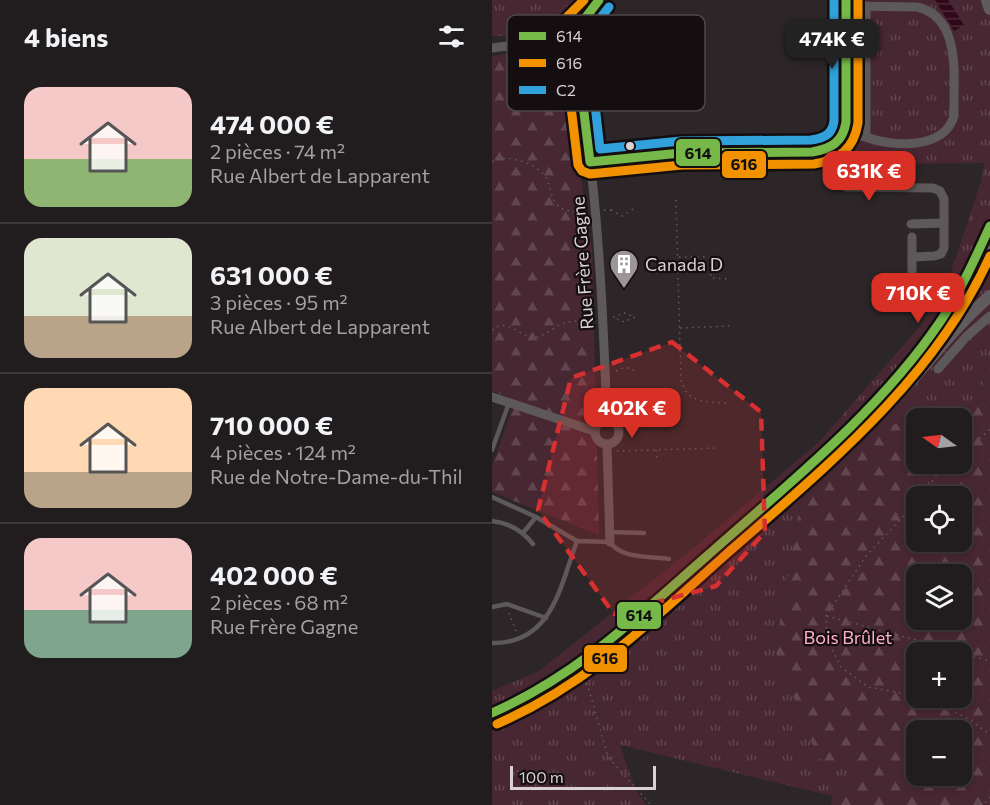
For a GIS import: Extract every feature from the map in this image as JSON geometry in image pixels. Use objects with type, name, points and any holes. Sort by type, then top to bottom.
[{"type":"main road","points":[[987,0],[990,9]]},
{"type":"main road","points":[[492,713],[539,691],[594,653],[846,431],[884,391],[937,325],[969,275],[990,226]]},
{"type":"main road","points":[[856,434],[895,392],[937,341],[967,297],[990,252]]},
{"type":"main road","points":[[492,723],[554,693],[597,662],[902,392],[956,328],[990,296]]},
{"type":"street","points":[[588,15],[599,0]]},
{"type":"street","points":[[844,133],[892,144],[916,143],[942,132],[951,125],[954,116],[953,49],[946,30],[938,19],[926,10],[917,7],[866,6],[846,3],[846,122],[844,133],[837,145],[839,180],[846,187],[937,189],[943,196],[944,248],[940,254],[934,256],[912,256]]},
{"type":"street","points":[[862,137],[866,6]]},
{"type":"street","points":[[492,48],[507,46]]},
{"type":"street","name":"Rue Frère Gagne","points":[[584,111],[603,296],[607,420],[615,423],[619,433],[614,442],[607,445],[610,537]]},
{"type":"street","points":[[590,162],[681,153],[812,152],[837,145]]},
{"type":"street","points":[[911,224],[944,223]]},
{"type":"street","points":[[912,237],[912,276]]},
{"type":"street","points":[[938,369],[966,337],[990,316]]},
{"type":"street","points":[[492,397],[594,431]]},
{"type":"street","points":[[607,420],[598,423],[594,431],[597,440],[607,445]]},
{"type":"lane","points":[[492,450],[509,403]]},
{"type":"lane","points":[[492,497],[536,517],[577,541],[644,533]]},
{"type":"lane","points":[[523,533],[536,517]]},
{"type":"lane","points":[[492,521],[506,524],[523,533],[533,544]]},
{"type":"lane","points":[[610,537],[617,550],[624,553],[669,559]]},
{"type":"lane","points":[[492,644],[519,639],[538,628],[557,596],[577,541]]},
{"type":"lane","points":[[492,607],[505,604],[546,618]]},
{"type":"path","points":[[817,161],[857,161],[862,137]]},
{"type":"path","points":[[492,162],[501,158],[516,160],[536,169],[549,183],[552,199],[559,207],[575,212],[592,211]]},
{"type":"path","points":[[676,200],[681,381],[687,393],[696,399],[730,403]]},
{"type":"path","points":[[600,210],[612,210],[622,216],[633,209]]},
{"type":"path","points":[[678,256],[710,257],[711,278],[728,279]]},
{"type":"path","points":[[605,264],[614,264],[623,268],[634,262],[622,258],[614,264]]},
{"type":"path","points":[[624,313],[635,317],[624,322],[613,317],[624,313]]},
{"type":"path","points":[[492,330],[500,326],[509,326],[530,337],[538,337],[561,324],[598,319]]},
{"type":"path","points":[[680,328],[729,326]]},
{"type":"path","points":[[609,371],[616,371],[624,367],[636,371]]},
{"type":"path","points":[[972,445],[990,429]]},
{"type":"path","points":[[616,451],[718,448]]},
{"type":"path","points":[[656,449],[657,458]]},
{"type":"path","points":[[929,486],[938,474]]},
{"type":"path","points":[[906,514],[866,556],[826,616],[828,641],[841,667],[868,687],[902,693],[941,705],[969,719],[990,735]]},
{"type":"path","points":[[505,604],[519,639]]},
{"type":"path","points":[[826,616],[921,642]]},
{"type":"path","points":[[972,656],[990,661]]},
{"type":"path","points":[[586,681],[608,757],[651,805]]},
{"type":"path","points":[[980,805],[990,797]]},
{"type":"highlighted area","points":[[672,342],[761,412],[765,532],[716,586],[614,614],[538,510],[571,378]]},
{"type":"green space","points":[[492,0],[587,0],[577,15],[507,15],[507,36],[492,36]]},
{"type":"green space","points":[[839,0],[990,0],[990,356],[976,410],[972,411],[972,408],[906,408],[906,422],[885,426],[801,499],[775,650],[855,770],[832,796],[620,745],[636,791],[647,805],[492,805],[492,691],[539,671],[702,541],[820,441],[920,326],[947,284],[981,181],[984,163],[788,165],[788,143],[810,144],[837,122]]},
{"type":"green space","points":[[507,54],[507,111],[571,111],[592,250],[599,535],[492,492],[492,467],[515,400],[492,391],[492,56]]},
{"type":"green space","name":"Bois Brûlet","points":[[990,356],[990,805],[831,805],[832,796],[855,770],[818,758],[775,650],[801,499],[885,426],[906,422],[906,474],[972,474],[972,411],[976,410]]},
{"type":"shaded area","points":[[935,0],[948,0],[964,25],[954,31]]},
{"type":"transit line","name":"616","points":[[569,15],[584,0]]},
{"type":"transit line","name":"614","points":[[588,15],[599,0]]},
{"type":"transit line","name":"C2","points":[[596,111],[600,149],[681,141],[811,140],[827,135],[834,121],[834,0]]},
{"type":"transit line","name":"614","points":[[584,111],[590,162],[681,153],[812,152],[825,149],[839,139],[846,122],[846,0]]},
{"type":"transit line","name":"616","points":[[572,111],[578,165],[582,171],[590,174],[682,165],[814,164],[831,160],[849,146],[858,123],[858,0]]},
{"type":"transit line","name":"C2","points":[[603,15],[609,7]]},
{"type":"transit line","name":"614","points":[[492,713],[552,681],[606,643],[831,446],[889,387],[940,322],[961,287],[990,226]]},
{"type":"transit line","name":"616","points":[[497,724],[560,690],[589,671],[643,629],[836,457],[907,383],[939,344],[967,301],[990,256]]},
{"type":"place","name":"Canada D","points":[[624,290]]}]
